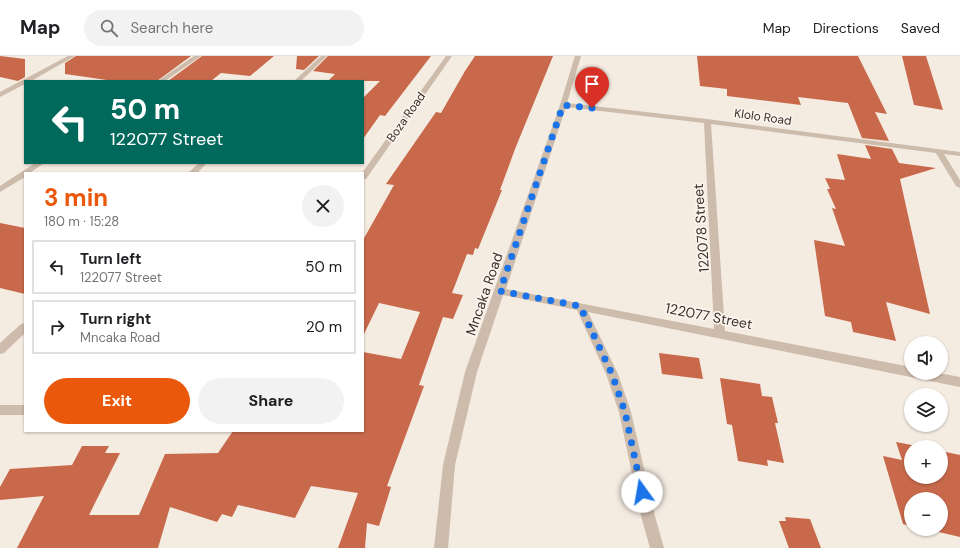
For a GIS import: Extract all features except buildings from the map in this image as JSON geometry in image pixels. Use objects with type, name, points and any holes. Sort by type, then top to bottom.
[{"type":"street","points":[[27,80],[72,56]]},
{"type":"street","points":[[162,80],[198,56]]},
{"type":"street","points":[[298,80],[324,56]]},
{"type":"street","name":"Boza Road","points":[[364,176],[449,56]]},
{"type":"street","name":"Mncaka Road","points":[[441,548],[449,465],[471,372],[563,105],[578,56]]},
{"type":"street","points":[[0,95],[24,82]]},
{"type":"street","name":"Klolo Road","points":[[563,105],[707,120],[960,154]]},
{"type":"street","name":"122078 Street","points":[[707,120],[720,334]]},
{"type":"street","points":[[939,152],[960,186]]},
{"type":"street","points":[[26,172],[38,164]]},
{"type":"street","points":[[193,172],[202,164]]},
{"type":"street","points":[[0,190],[24,174]]},
{"type":"street","name":"122077 Street","points":[[500,291],[904,371]]},
{"type":"street","points":[[580,306],[612,374],[625,412],[648,516],[657,548]]},
{"type":"street","points":[[0,350],[24,328]]},
{"type":"street","points":[[948,380],[960,382]]},
{"type":"street","points":[[0,410],[24,410]]},
{"type":"route","points":[[592,108],[563,105],[500,291],[580,306],[612,374],[625,412],[642,492]]}]
